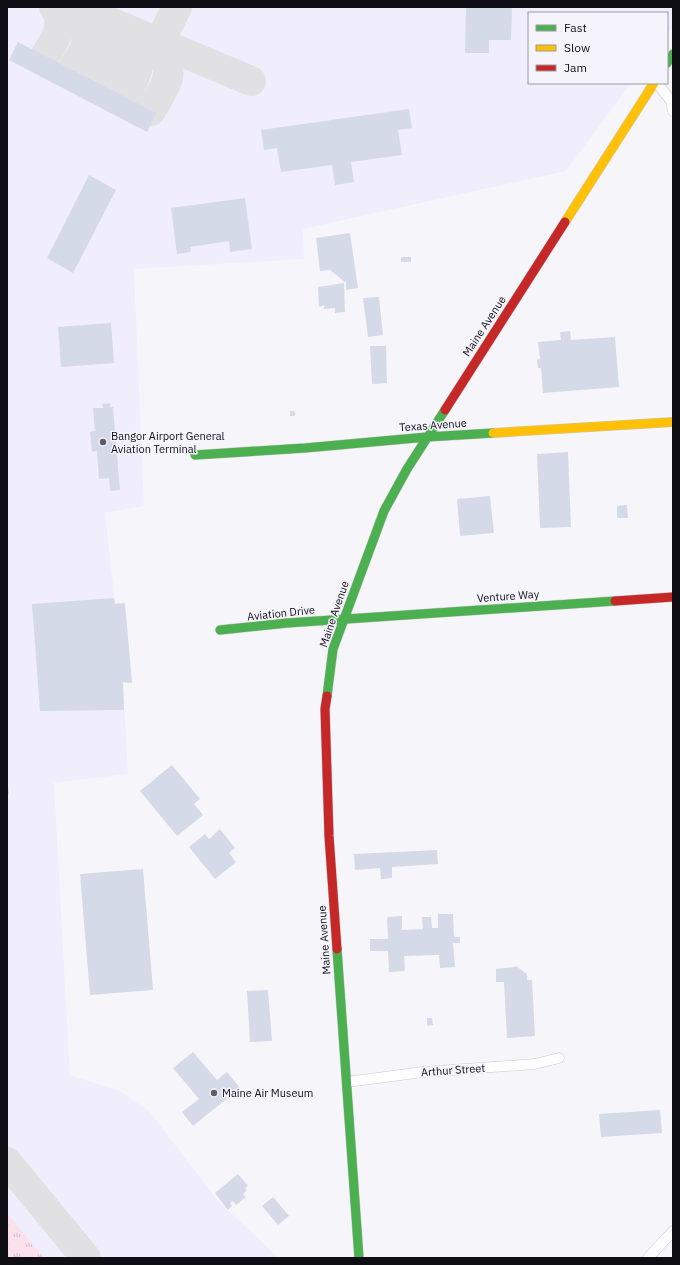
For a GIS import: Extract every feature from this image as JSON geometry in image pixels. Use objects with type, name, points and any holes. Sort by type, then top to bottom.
[{"type":"main road","name":"Maine Avenue","points":[[359,1258],[329,836],[325,709],[333,649],[384,511],[407,469],[653,84]]},
{"type":"main road","name":"Texas Avenue","points":[[195,455],[305,448],[428,437],[673,422]]},
{"type":"main road","name":"Venture Way","points":[[345,619],[673,597]]},
{"type":"main road","name":"Aviation Drive","points":[[220,630],[345,619]]},
{"type":"street","points":[[658,84],[671,101],[673,111]]},
{"type":"street","name":"Arthur Street","points":[[347,1082],[423,1072],[535,1064],[559,1058]]},
{"type":"street","points":[[648,1258],[673,1231]]},
{"type":"shaded area","points":[[7,7],[673,7],[673,27],[668,34],[668,12],[528,12],[528,84],[630,84],[566,171],[303,229],[304,259],[134,269],[144,506],[105,513],[115,603],[125,603],[132,683],[123,682],[128,774],[54,783],[70,1075],[120,1091],[149,1111],[219,1202],[279,1258],[7,1258]]},
{"type":"green space","points":[[7,1213],[44,1258],[7,1258]]},
{"type":"building","points":[[466,7],[512,7],[511,40],[489,40],[489,53],[465,53]]},
{"type":"building","points":[[18,42],[156,113],[147,132],[9,60]]},
{"type":"building","points":[[409,109],[412,128],[398,130],[402,155],[351,162],[354,182],[335,185],[332,165],[281,172],[277,148],[264,150],[261,130]]},
{"type":"building","points":[[89,175],[116,190],[73,273],[47,258]]},
{"type":"building","points":[[245,198],[252,249],[230,252],[229,241],[190,247],[191,252],[177,254],[171,208]]},
{"type":"building","points":[[350,233],[358,288],[346,290],[346,283],[330,270],[320,271],[316,238]]},
{"type":"building","points":[[401,257],[411,257],[411,262],[401,262]]},
{"type":"building","points":[[344,283],[345,312],[335,313],[335,308],[324,309],[324,305],[319,307],[318,287]]},
{"type":"building","points":[[379,297],[383,335],[368,337],[363,298]]},
{"type":"building","points":[[111,323],[114,363],[61,367],[58,327]]},
{"type":"building","points":[[570,331],[571,340],[615,337],[619,387],[543,393],[541,368],[538,368],[537,360],[540,359],[538,342],[561,340],[560,332]]},
{"type":"building","points":[[370,346],[386,346],[387,383],[372,384]]},
{"type":"building","name":"Bangor Airport General Aviation Terminal","points":[[110,403],[110,407],[113,407],[120,490],[110,491],[109,478],[99,479],[97,451],[92,452],[90,432],[95,431],[93,408],[103,408],[102,404]]},
{"type":"building","points":[[290,411],[294,411],[296,414],[294,416],[290,416]]},
{"type":"building","points":[[568,452],[571,527],[540,528],[537,454]]},
{"type":"building","points":[[490,496],[494,533],[460,536],[457,499]]},
{"type":"building","points":[[627,505],[628,518],[617,518],[617,506]]},
{"type":"building","points":[[114,598],[115,604],[125,603],[132,683],[123,682],[124,710],[40,711],[32,604]]},
{"type":"building","points":[[172,765],[200,799],[194,804],[203,815],[177,836],[140,791]]},
{"type":"building","points":[[8,784],[9,794],[7,794]]},
{"type":"building","points":[[220,829],[235,848],[229,853],[236,862],[215,879],[189,847],[205,834],[209,839]]},
{"type":"building","points":[[437,850],[438,864],[392,867],[392,878],[381,879],[380,868],[355,870],[354,854]]},
{"type":"building","points":[[143,869],[153,990],[90,995],[80,874]]},
{"type":"building","points":[[438,914],[453,914],[454,937],[460,937],[460,943],[453,943],[455,967],[440,968],[439,955],[404,956],[405,971],[389,972],[388,951],[370,951],[370,939],[388,939],[387,917],[402,916],[402,930],[423,929],[422,917],[431,917],[432,928],[438,928]]},
{"type":"building","points":[[516,966],[527,974],[527,980],[532,980],[535,1036],[507,1038],[504,982],[496,982],[496,969]]},
{"type":"building","points":[[268,990],[272,1041],[250,1042],[247,991]]},
{"type":"building","points":[[427,1018],[432,1018],[433,1025],[427,1026]]},
{"type":"building","name":"Maine Air Museum","points":[[193,1052],[217,1080],[227,1072],[240,1088],[193,1126],[182,1112],[199,1099],[173,1068]]},
{"type":"building","points":[[660,1110],[662,1133],[601,1137],[599,1114]]},
{"type":"building","points":[[238,1174],[248,1186],[245,1188],[247,1190],[243,1194],[246,1197],[236,1205],[233,1201],[230,1203],[232,1206],[228,1210],[215,1193]]},
{"type":"building","points":[[273,1197],[289,1216],[278,1225],[262,1206]]},
{"type":"taxiway","points":[[45,56],[58,32],[58,13],[54,7]]},
{"type":"taxiway","points":[[72,7],[82,21],[87,36],[85,48],[72,70]]},
{"type":"taxiway","points":[[74,7],[251,81]]},
{"type":"taxiway","points":[[151,39],[158,38],[163,35],[177,7]]},
{"type":"taxiway","points":[[98,17],[110,35],[113,50],[108,66],[99,84]]},
{"type":"taxiway","points":[[125,28],[137,45],[139,53],[137,70],[125,97]]},
{"type":"taxiway","points":[[151,39],[160,48],[168,65],[168,77],[161,94],[151,111]]},
{"type":"taxiway","points":[[7,1162],[86,1258]]},
{"type":"traffic: fast","points":[[668,62],[673,54]]},
{"type":"traffic: fast","points":[[327,696],[333,649],[384,511],[407,469],[445,410]]},
{"type":"traffic: fast","points":[[195,455],[493,433]]},
{"type":"traffic: fast","points":[[220,630],[287,623],[615,601]]},
{"type":"traffic: fast","points":[[337,949],[359,1258]]},
{"type":"traffic: slow","points":[[565,222],[653,84]]},
{"type":"traffic: slow","points":[[493,433],[673,422]]},
{"type":"traffic: jam","points":[[445,410],[565,222]]},
{"type":"traffic: jam","points":[[615,601],[673,597]]},
{"type":"traffic: jam","points":[[327,696],[325,709],[329,836],[337,949]]},
{"type":"place","name":"Bangor Airport General Aviation Terminal","points":[[103,442]]},
{"type":"place","name":"Maine Air Museum","points":[[214,1093]]}]
